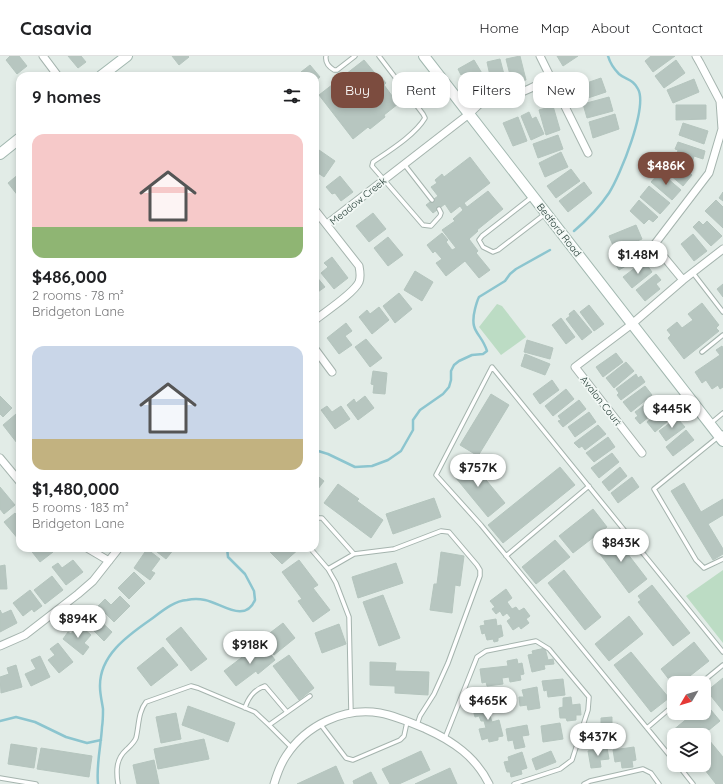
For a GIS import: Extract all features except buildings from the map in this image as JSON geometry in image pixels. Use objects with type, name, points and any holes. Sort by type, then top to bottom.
[{"type":"main road","points":[[106,72],[127,56]]},
{"type":"main road","name":"Bedford Road","points":[[424,56],[710,424],[722,437]]},
{"type":"main road","points":[[0,154],[16,141]]},
{"type":"street","points":[[43,56],[55,72]]},
{"type":"street","points":[[540,56],[548,72]]},
{"type":"street","points":[[683,280],[654,245],[709,173],[722,129],[721,101],[696,56]]},
{"type":"street","name":"Meadow Creek","points":[[319,317],[351,291],[359,282],[360,272],[359,266],[327,224],[469,114],[487,98],[498,94],[508,96],[533,86]]},
{"type":"street","points":[[566,108],[588,153]]},
{"type":"street","points":[[319,215],[327,224]]},
{"type":"street","points":[[632,324],[683,280],[723,249]]},
{"type":"street","name":"Avalon Court","points":[[632,324],[575,367],[642,453]]},
{"type":"street","points":[[319,354],[332,372]]},
{"type":"street","points":[[0,458],[16,477]]},
{"type":"street","points":[[93,552],[109,561]]},
{"type":"street","points":[[0,646],[25,635],[78,594],[93,580],[116,552]]},
{"type":"street","points":[[274,784],[279,768],[292,748],[310,730],[340,715],[351,713],[380,713],[417,725],[445,738],[467,754],[478,766],[489,784]]},
{"type":"lane","points":[[326,56],[326,60],[330,67],[337,70],[355,56]]},
{"type":"lane","points":[[379,56],[425,118],[422,123],[398,144],[373,162],[372,166],[423,226],[431,226],[440,216],[441,213],[439,209]]},
{"type":"lane","points":[[404,164],[432,200]]},
{"type":"lane","points":[[532,196],[482,236],[480,240],[483,247],[493,252],[498,250],[546,214]]},
{"type":"lane","points":[[693,273],[723,312]]},
{"type":"lane","points":[[702,352],[723,335]]},
{"type":"lane","points":[[667,752],[481,525],[436,475],[492,367],[723,652]]},
{"type":"lane","points":[[710,424],[723,413]]},
{"type":"lane","points":[[722,437],[654,488],[696,560],[704,568],[723,559]]},
{"type":"lane","points":[[506,556],[589,486]]},
{"type":"lane","points":[[319,518],[322,518],[354,554]]},
{"type":"lane","points":[[328,569],[354,554],[394,549],[441,531],[449,532],[480,570],[480,576],[448,663],[434,694],[420,716],[417,725]]},
{"type":"lane","points":[[313,552],[328,569],[336,583],[349,617],[351,713]]},
{"type":"lane","points":[[445,738],[477,657],[486,651],[536,641],[549,649],[589,697],[588,710],[572,760],[560,769],[514,784]]},
{"type":"lane","points":[[710,676],[723,665]]},
{"type":"lane","points":[[118,784],[117,776],[120,756],[135,739],[141,708],[146,702],[191,686],[255,712],[292,748]]},
{"type":"lane","points":[[245,708],[250,697],[265,686],[287,712]]},
{"type":"lane","points":[[269,725],[310,696]]},
{"type":"lane","points":[[647,728],[667,711]]},
{"type":"lane","points":[[320,724],[346,758],[353,760],[400,740],[404,736],[407,722]]},
{"type":"lane","points":[[584,784],[590,781],[643,769],[651,773],[659,784]]},
{"type":"lane","points":[[684,772],[693,784]]},
{"type":"lane","points":[[0,778],[36,784]]},
{"type":"green space","points":[[497,304],[502,306],[526,337],[501,355],[479,327]]},
{"type":"green space","points":[[723,570],[723,643],[686,596]]},
{"type":"waterway","points":[[574,231],[597,209],[614,184],[626,157],[639,110],[640,98],[638,89],[634,83],[617,72],[608,56]]},
{"type":"waterway","points":[[319,451],[355,467],[372,466],[388,460],[401,451],[413,430],[413,420],[420,410],[443,394],[449,387],[451,371],[454,365],[472,355],[483,354],[487,351],[485,345],[476,332],[474,323],[475,309],[479,297],[505,281],[516,269],[550,250]]},
{"type":"waterway","points":[[98,784],[98,763],[103,715],[100,687],[101,676],[109,656],[132,633],[163,610],[177,602],[191,599],[203,600],[239,611],[245,611],[251,607],[255,600],[254,591],[245,574],[228,557],[227,552]]},
{"type":"waterway","points":[[0,721],[16,717],[35,722],[66,737],[87,743],[101,740]]}]
